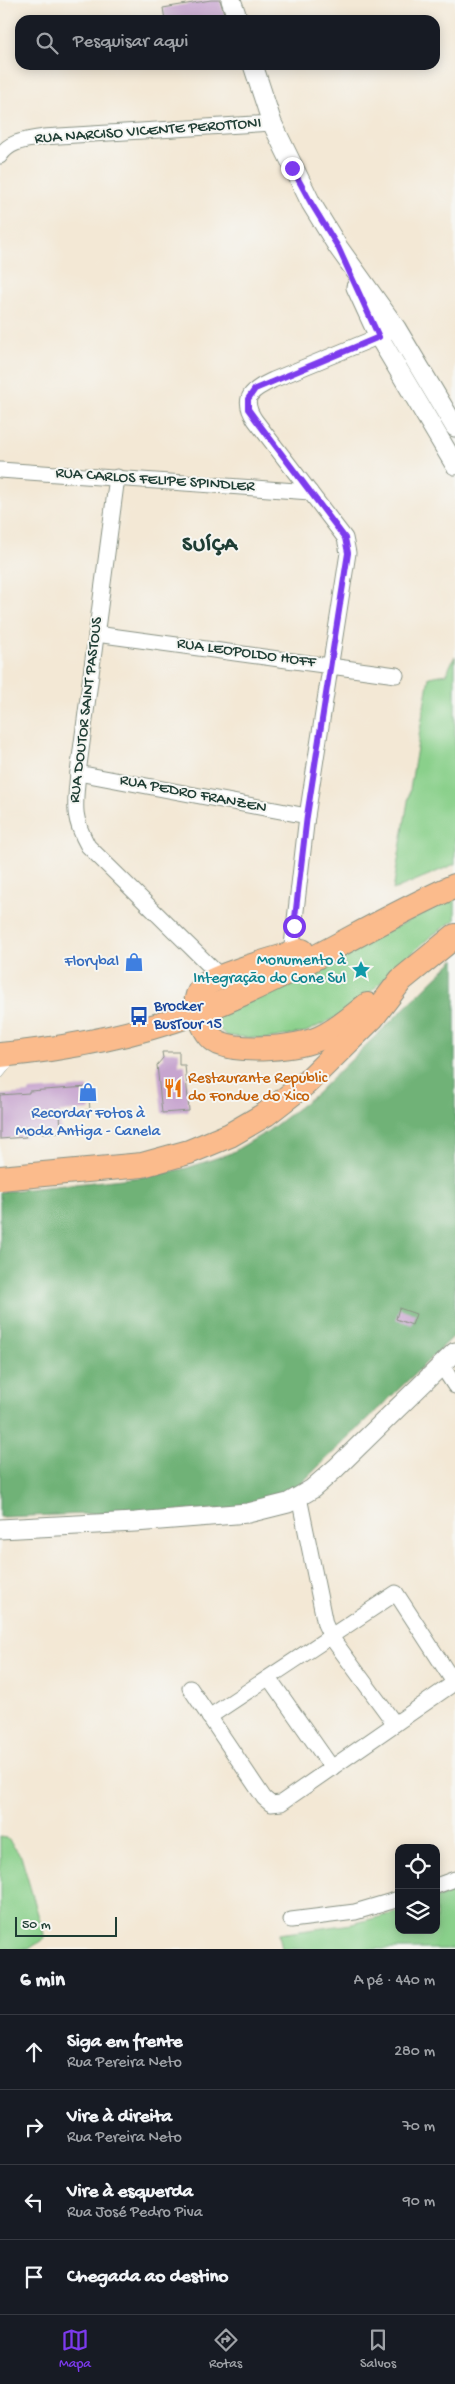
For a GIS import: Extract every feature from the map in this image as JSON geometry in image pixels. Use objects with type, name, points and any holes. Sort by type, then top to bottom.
[{"type":"main road","points":[[8,1054],[93,1041],[198,1012],[284,974],[455,886]]},
{"type":"main road","points":[[359,934],[291,954],[221,977],[206,984],[198,992],[196,1002],[198,1012],[209,1035],[219,1043],[238,1047],[289,1046],[319,1039],[336,1030],[455,936]]},
{"type":"main road","points":[[12,1174],[142,1165],[189,1152],[230,1134],[266,1114],[306,1083],[372,1018],[401,980]]},
{"type":"street","points":[[231,0],[236,15]]},
{"type":"street","points":[[255,70],[272,123],[311,203],[338,247],[396,328],[455,427]]},
{"type":"street","name":"RUA NARCISO VICENTE PEROTTONI","points":[[0,156],[4,149],[22,141],[43,138],[272,123]]},
{"type":"street","points":[[338,247],[379,337],[455,465]]},
{"type":"street","points":[[291,954],[307,816],[332,666],[348,553],[345,538],[252,415],[248,409],[248,399],[255,389],[273,380],[379,337],[396,328]]},
{"type":"street","name":"RUA CARLOS FELIPE SPINDLER","points":[[0,470],[117,476],[310,492]]},
{"type":"street","name":"RUA DOUTOR SAINT PASTOUS","points":[[117,476],[78,773],[75,807],[78,826],[88,846],[221,977]]},
{"type":"street","name":"RUA LEOPOLDO HOFF","points":[[96,634],[396,675]]},
{"type":"street","name":"RUA PEDRO FRANZEN","points":[[78,773],[307,816]]},
{"type":"street","points":[[0,1529],[135,1522],[248,1513],[273,1508],[299,1497],[336,1468],[455,1352]]},
{"type":"street","points":[[442,1366],[455,1386]]},
{"type":"street","points":[[299,1497],[325,1624],[331,1637],[395,1724]]},
{"type":"street","points":[[190,1688],[209,1717],[264,1798],[271,1804],[281,1803],[455,1683],[396,1593],[209,1717]]},
{"type":"street","points":[[269,1678],[332,1768]]},
{"type":"street","points":[[440,1885],[455,1879]]},
{"type":"street","points":[[291,1920],[355,1912],[395,1900]]},
{"type":"lane","points":[[0,1074],[8,1054]]},
{"type":"green space","points":[[455,656],[455,864],[393,890],[429,677],[446,674]]},
{"type":"green space","points":[[455,898],[455,920],[431,936],[351,1010],[306,1032],[267,1039],[227,1036],[208,1019]]},
{"type":"green space","points":[[455,959],[455,1335],[292,1492],[259,1508],[0,1517],[0,1192],[150,1176],[187,1168],[231,1153],[268,1131],[316,1094]]},
{"type":"green space","points":[[0,1837],[7,1838],[21,1856],[45,1938],[29,1949],[0,1949]]},
{"type":"green space","points":[[455,1891],[455,1949],[282,1949],[279,1934],[352,1924],[395,1913],[395,1934],[440,1934],[440,1897]]},
{"type":"building","points":[[220,0],[224,15],[164,15],[163,8]]},
{"type":"building","name":"Restaurante Republic do Fondue do Xico","points":[[162,1052],[179,1052],[179,1065],[185,1065],[189,1111],[162,1113],[157,1065],[163,1058]]},
{"type":"building","points":[[88,1087],[90,1110],[60,1112],[61,1132],[26,1134],[26,1137],[0,1139],[0,1095]]},
{"type":"building","points":[[399,1308],[416,1314],[412,1325],[396,1319]]},
{"type":"place","name":"Florybal","points":[[134,962]]},
{"type":"place","name":"Monumento à Integração do Cone Sul","points":[[361,970]]},
{"type":"place","name":"Brocker BusTour 15","points":[[139,1016]]},
{"type":"place","name":"Restaurante Republic do Fondue do Xico","points":[[173,1088]]},
{"type":"place","name":"Recordar Fotos à Moda Antiga - Canela","points":[[88,1092]]},
{"type":"district","name":"SUÍÇA","points":[[210,546]]},
{"type":"route","points":[[292,168],[338,247],[379,337],[273,380],[255,389],[248,399],[248,409],[310,492],[333,519],[345,538],[348,553],[332,666],[307,816],[294,926]]}]
